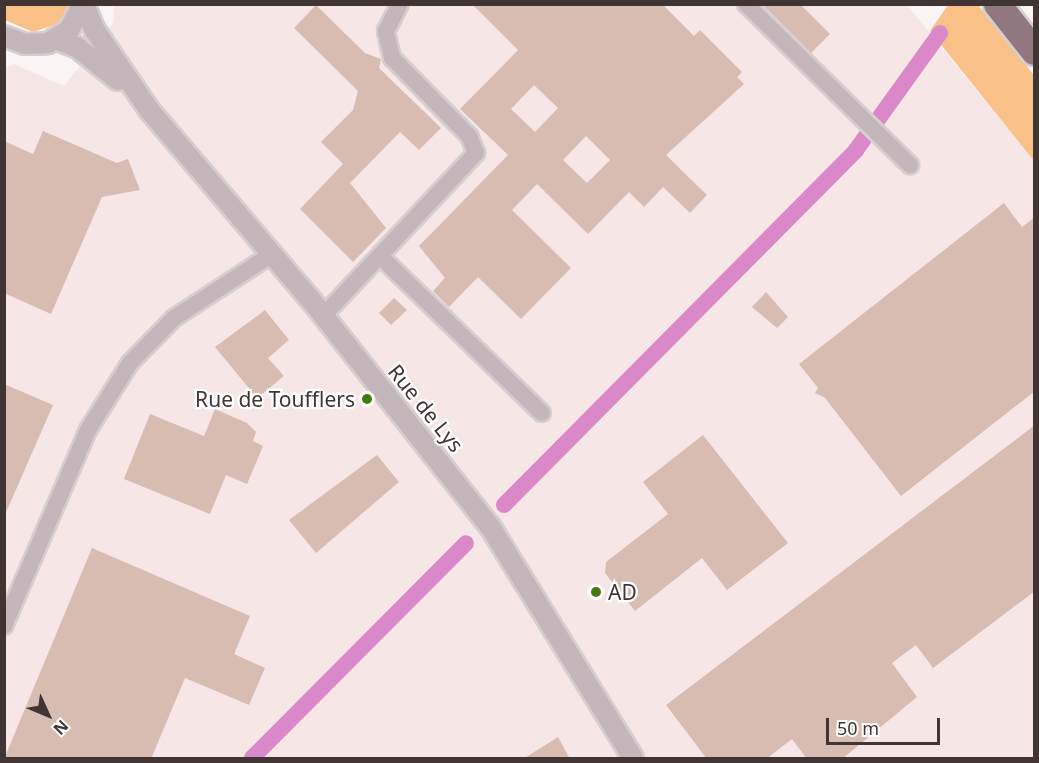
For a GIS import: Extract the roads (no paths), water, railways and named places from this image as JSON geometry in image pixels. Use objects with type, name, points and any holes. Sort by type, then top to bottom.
[{"type":"highway","points":[[997,4],[1035,51]]},
{"type":"highway","points":[[1015,4],[1035,33]]},
{"type":"street","points":[[4,36],[32,45],[55,39],[74,24],[83,4]]},
{"type":"street","name":"Rue de Lys","points":[[83,4],[94,29],[150,111],[323,316],[491,528],[633,759]]},
{"type":"street","points":[[323,316],[381,257],[476,153],[469,136],[392,58],[386,31],[400,4]]},
{"type":"street","points":[[746,4],[866,117],[910,165]]},
{"type":"street","name":"Rue de Lys","points":[[55,39],[93,58],[150,111]]},
{"type":"street","points":[[4,627],[88,430],[130,363],[174,318],[272,254]]},
{"type":"street","points":[[381,257],[542,413]]},
{"type":"waterway","points":[[504,505],[856,150],[940,33]]},
{"type":"waterway","points":[[252,758],[466,543]]},
{"type":"place","name":"Rue de Toufflers","points":[[367,399]]},
{"type":"place","name":"AD","points":[[596,592]]}]
